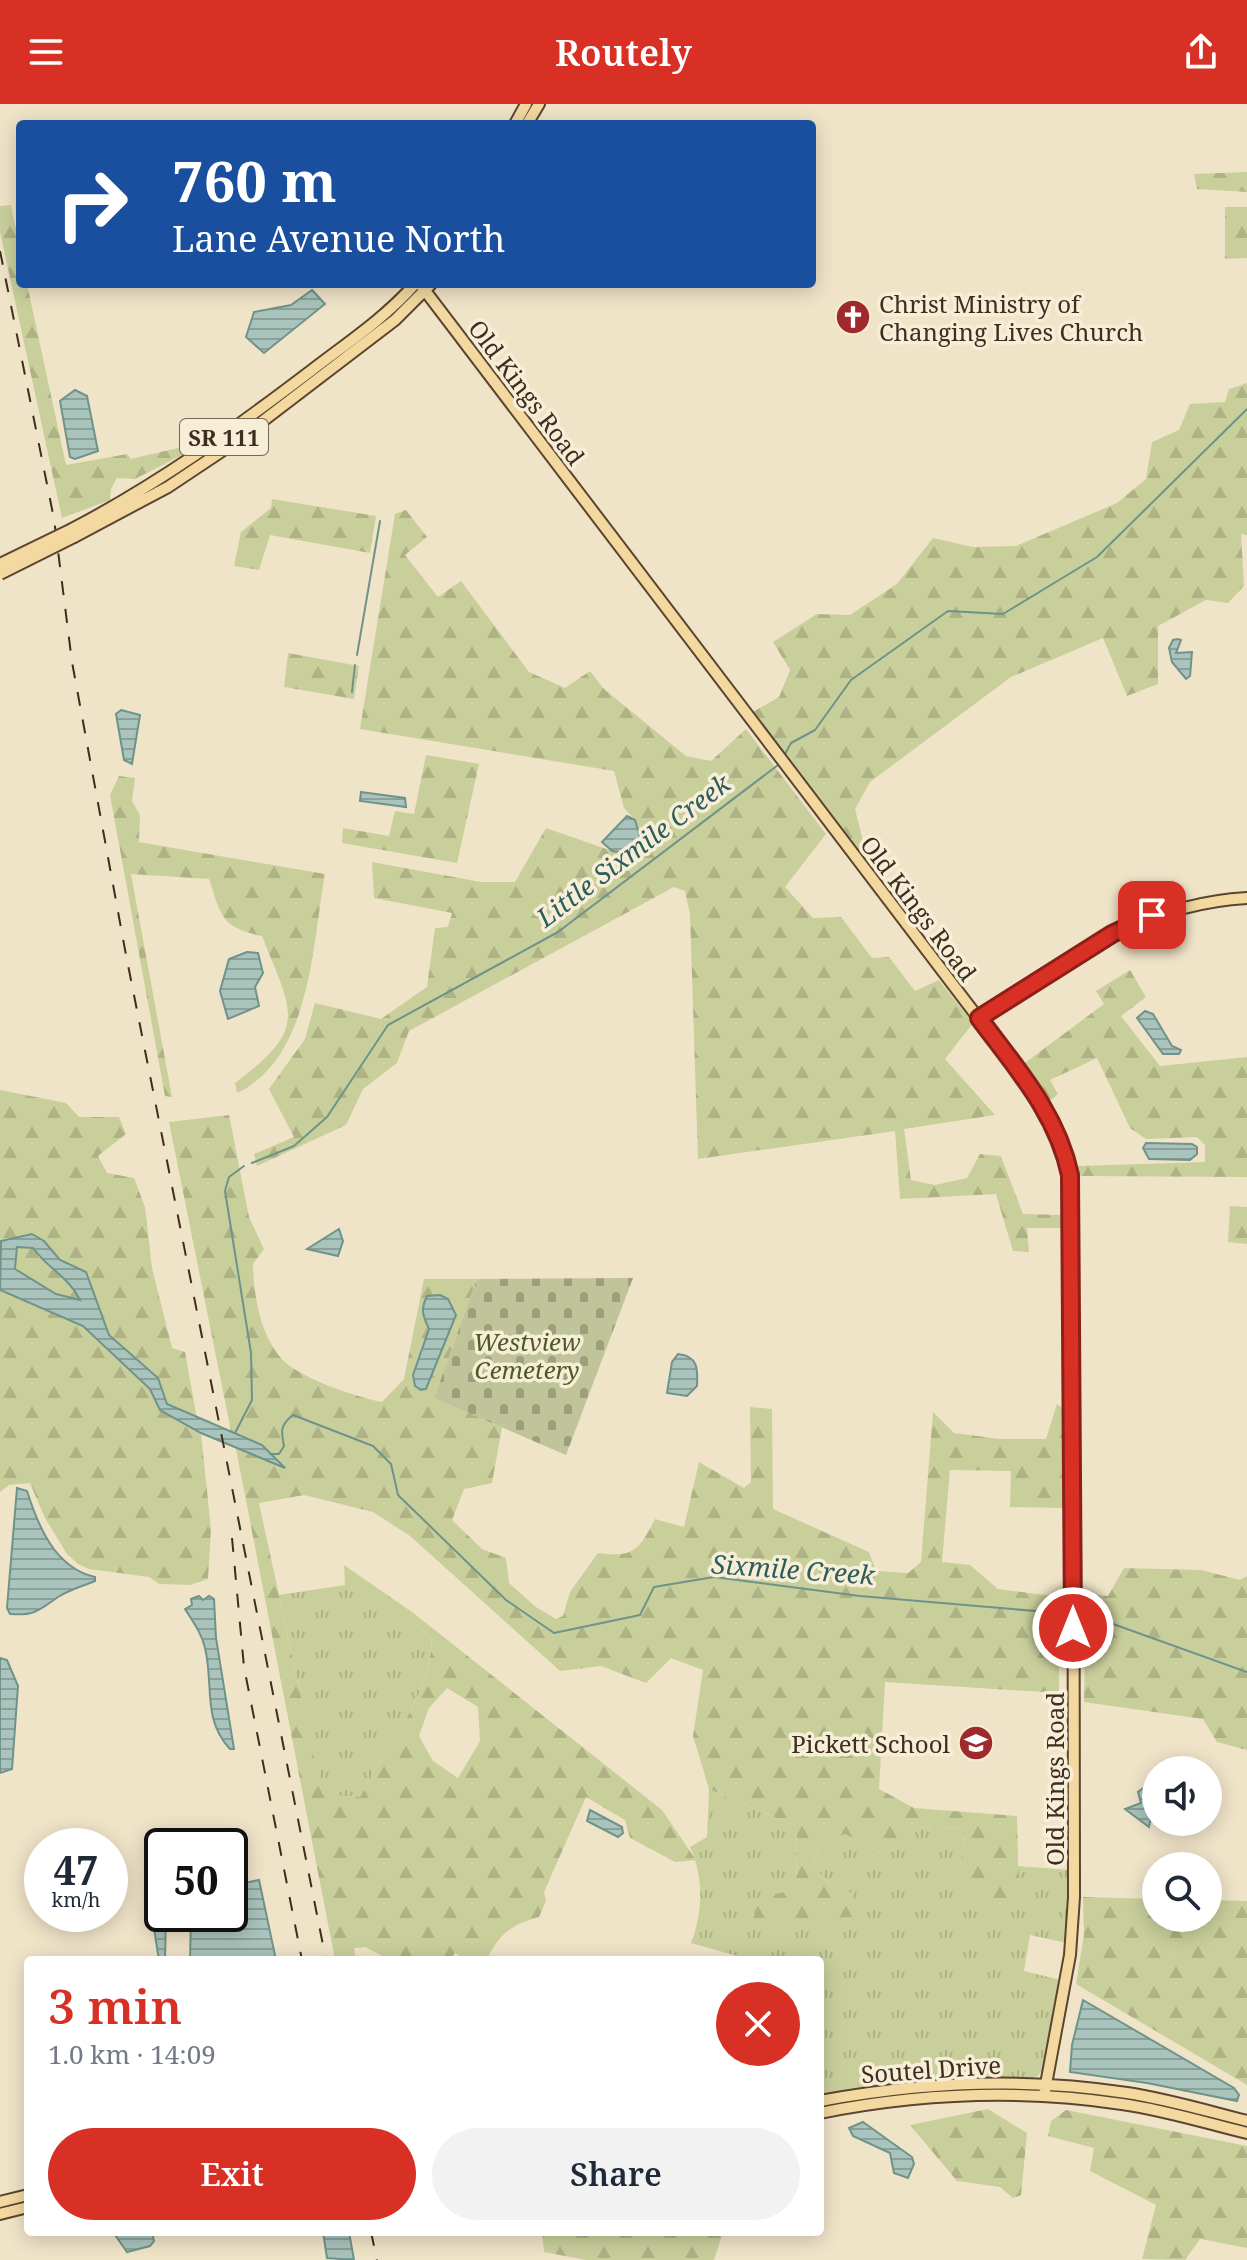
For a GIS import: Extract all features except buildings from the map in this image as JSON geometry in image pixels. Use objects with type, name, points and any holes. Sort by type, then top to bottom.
[{"type":"main road","name":"SR 111","points":[[0,574],[159,482],[207,450],[420,288]]},
{"type":"main road","name":"Old Kings Road","points":[[425,288],[979,1018],[1044,1106],[1059,1135],[1070,1175],[1073,1928],[1045,2090]]},
{"type":"main road","name":"SR 111","points":[[0,564],[73,533]]},
{"type":"main road","points":[[979,1018],[1132,924],[1188,905],[1247,898]]},
{"type":"main road","name":"Soutel Drive","points":[[824,2100],[927,2085],[1045,2090]]},
{"type":"main road","points":[[1045,2090],[1127,2093],[1247,2121]]},
{"type":"main road","points":[[1045,2090],[1125,2104],[1247,2133]]},
{"type":"main road","name":"Soutel Drive","points":[[824,2112],[924,2097],[1045,2090]]},
{"type":"main road","points":[[0,2202],[24,2196]]},
{"type":"main road","points":[[0,2214],[24,2208]]},
{"type":"green space","points":[[1247,172],[1247,192],[1197,189],[1194,174]]},
{"type":"green space","points":[[11,205],[16,229],[16,288],[28,288],[66,465],[127,454],[131,459],[186,446],[188,452],[135,479],[117,478],[110,500],[62,518],[0,232],[0,206]]},
{"type":"green space","points":[[1225,207],[1247,207],[1247,258],[1225,259]]},
{"type":"green space","points":[[1247,383],[1247,535],[1241,534],[1244,586],[1228,603],[1206,600],[1158,626],[1158,684],[1127,696],[1103,638],[1011,677],[870,782],[855,809],[864,845],[857,852],[751,713],[779,697],[790,670],[773,642],[817,614],[850,615],[897,584],[933,538],[973,547],[1016,546],[1117,503],[1146,479],[1152,442],[1179,430],[1190,404],[1225,402],[1229,389]]},
{"type":"green space","points":[[272,499],[376,516],[370,553],[270,535],[259,570],[234,566],[241,532],[271,508]]},
{"type":"green space","points":[[406,510],[427,537],[405,555],[438,597],[461,581],[529,672],[565,688],[590,671],[604,689],[686,756],[711,761],[746,729],[826,834],[785,887],[813,918],[841,917],[872,958],[889,957],[915,991],[939,980],[973,1023],[945,1059],[995,1115],[904,1129],[911,1180],[935,1185],[967,1178],[980,1154],[1001,1156],[1023,1214],[1066,1215],[1067,1228],[1027,1228],[1029,1252],[1013,1251],[996,1194],[900,1199],[895,1131],[698,1159],[690,914],[685,891],[674,887],[409,1031],[397,1063],[363,1089],[346,1125],[257,1166],[254,1154],[294,1137],[269,1089],[305,1039],[315,1003],[381,1019],[427,987],[435,928],[448,927],[452,913],[374,898],[372,862],[481,882],[515,882],[546,828],[612,851],[635,820],[624,808],[614,771],[360,729],[395,514]]},
{"type":"green space","points":[[288,653],[359,666],[354,699],[284,687]]},
{"type":"green space","points":[[426,755],[479,764],[457,863],[342,843],[343,828],[389,836],[395,811],[414,814]]},
{"type":"green space","points":[[119,776],[135,778],[132,801],[140,815],[139,842],[325,874],[311,966],[294,1027],[280,1054],[261,1076],[237,1093],[235,1083],[259,1064],[284,1032],[288,1017],[281,984],[262,936],[230,924],[220,911],[209,879],[131,874],[172,1097],[165,1096],[110,795]]},
{"type":"green space","points":[[1130,970],[1146,997],[1121,1016],[1160,1066],[1247,1057],[1247,1177],[1079,1176],[1077,1166],[1205,1162],[1205,1145],[1197,1137],[1146,1139],[1130,1128],[1097,1058],[1050,1080],[1058,1094],[1049,1102],[1022,1065],[1104,1004],[1096,991]]},
{"type":"green space","points":[[0,1090],[66,1103],[79,1117],[119,1117],[126,1134],[98,1156],[107,1173],[134,1178],[145,1207],[152,1268],[172,1348],[185,1352],[197,1419],[167,1404],[158,1378],[109,1335],[86,1272],[60,1260],[44,1241],[1,1241],[0,1245]]},
{"type":"green space","points":[[229,1115],[249,1217],[264,1249],[253,1264],[256,1301],[267,1337],[281,1358],[300,1373],[343,1391],[382,1402],[404,1379],[424,1279],[477,1279],[434,1398],[502,1427],[492,1483],[464,1489],[452,1520],[482,1549],[506,1558],[509,1583],[536,1607],[556,1619],[563,1616],[570,1592],[598,1553],[620,1554],[634,1550],[655,1519],[684,1527],[699,1462],[744,1488],[751,1482],[750,1407],[772,1409],[773,1509],[869,1552],[876,1571],[908,1573],[921,1562],[933,1412],[954,1433],[1000,1439],[1046,1439],[1057,1404],[1065,1410],[1063,1508],[1010,1507],[1011,1471],[950,1470],[942,1562],[970,1565],[998,1589],[1059,1597],[1059,1693],[885,1682],[879,1789],[914,1808],[1017,1816],[1019,1901],[983,1898],[959,1875],[965,1829],[922,1827],[885,1855],[845,1834],[819,1844],[813,1866],[832,1887],[853,1893],[853,1917],[753,1921],[758,1897],[796,1890],[797,1827],[709,1789],[693,1736],[703,1670],[671,1658],[646,1683],[601,1666],[560,1671],[410,1536],[373,1512],[304,1495],[259,1503],[322,1794],[360,1797],[415,1701],[424,1681],[432,1639],[409,1619],[412,1612],[662,1810],[696,1860],[675,1862],[630,1838],[625,1820],[586,1797],[544,1892],[546,1901],[539,1917],[520,1923],[507,1932],[488,1956],[460,1956],[455,1953],[453,1956],[382,1956],[365,1947],[354,1948],[355,1956],[334,1956],[235,1444],[283,1466],[262,1445],[231,1431],[169,1122]],"holes":[[[456,1316],[413,1375],[429,1328],[427,1324]],[[447,1688],[478,1707],[480,1741],[458,1778],[433,1761],[419,1736],[429,1708]]]},
{"type":"green space","points":[[1230,1206],[1247,1207],[1247,1244],[1228,1242]]},
{"type":"green space","points":[[17,1247],[33,1248],[69,1284],[81,1301],[56,1294],[15,1269]]},
{"type":"green space","name":"Westview Cemetery","points":[[633,1278],[566,1455],[434,1398],[477,1279]]},
{"type":"green space","points":[[0,1290],[83,1326],[150,1390],[160,1410],[201,1433],[211,1529],[208,1579],[190,1585],[159,1584],[149,1577],[89,1569],[67,1554],[45,1518],[30,1483],[9,1485],[0,1492]]},
{"type":"green space","points":[[344,1565],[412,1612],[409,1619],[432,1639],[424,1681],[415,1701],[360,1797],[322,1795],[279,1595],[345,1585]]},
{"type":"green space","points":[[1124,1568],[1201,1570],[1240,1580],[1247,1576],[1247,1750],[1217,1742],[1203,1719],[1084,1702],[1086,1594],[1108,1596]]},
{"type":"green space","points":[[709,1789],[797,1827],[796,1891],[758,1898],[832,1887],[813,1866],[819,1844],[845,1834],[885,1855],[922,1827],[965,1829],[959,1875],[1019,1900],[1017,1866],[1070,1870],[1067,1943],[1030,1935],[1024,1971],[1061,1980],[1044,2067],[1038,2076],[1030,2079],[927,2081],[824,2096],[824,1956],[737,1956],[691,1943],[698,1920],[700,1883],[690,1847],[707,1837]]},
{"type":"green space","points":[[1083,1897],[1142,1899],[1142,1932],[1222,1932],[1222,1900],[1247,1901],[1247,2085],[1076,1984],[1084,1935]]},
{"type":"green space","points":[[988,2109],[1027,2133],[1021,2195],[1013,2198],[1000,2187],[957,2181],[910,2125]]},
{"type":"green space","points":[[1066,2110],[1247,2146],[1247,2248],[1200,2239],[1185,2260],[1142,2259],[1156,2205],[1090,2171],[1094,2148],[1048,2136],[1051,2121]]},
{"type":"green space","points":[[542,2236],[722,2236],[714,2260],[586,2260],[544,2252]]},
{"type":"water","points":[[312,290],[325,304],[264,353],[246,337],[254,312],[291,305]]},
{"type":"water","points":[[75,390],[87,396],[98,451],[75,459],[70,457],[60,401]]},
{"type":"water","points":[[1173,640],[1181,640],[1176,653],[1192,652],[1190,676],[1186,679],[1172,662],[1169,648]]},
{"type":"water","points":[[121,710],[140,715],[132,764],[124,760],[116,714]]},
{"type":"water","points":[[361,792],[405,798],[406,807],[360,801]]},
{"type":"water","points":[[627,816],[635,820],[642,844],[633,854],[612,851],[602,842]]},
{"type":"water","points":[[247,952],[258,953],[263,973],[255,987],[259,1006],[228,1019],[220,991],[229,959]]},
{"type":"water","points":[[1145,1011],[1153,1014],[1172,1046],[1181,1050],[1179,1054],[1163,1054],[1137,1018]]},
{"type":"water","points":[[1146,1143],[1192,1144],[1197,1147],[1197,1154],[1190,1160],[1149,1159],[1143,1148]]},
{"type":"water","points":[[339,1229],[343,1241],[338,1256],[307,1249]]},
{"type":"water","points":[[32,1234],[44,1241],[60,1260],[86,1272],[109,1335],[158,1378],[167,1404],[262,1445],[285,1468],[201,1433],[160,1410],[150,1389],[83,1326],[0,1290],[1,1241]],"holes":[[[17,1247],[33,1248],[70,1285],[80,1300],[56,1294],[15,1269]]]},
{"type":"water","points":[[440,1295],[448,1299],[456,1315],[426,1389],[421,1390],[415,1386],[413,1375],[429,1329],[423,1309],[427,1296]]},
{"type":"water","points":[[678,1354],[690,1357],[697,1369],[697,1386],[687,1396],[667,1393],[672,1362]]},
{"type":"water","points":[[17,1488],[27,1491],[43,1531],[59,1555],[69,1565],[95,1577],[95,1581],[25,1614],[10,1614],[7,1608]]},
{"type":"water","points":[[199,1596],[203,1600],[209,1596],[214,1599],[216,1638],[234,1749],[230,1749],[221,1738],[216,1726],[210,1701],[205,1648],[185,1609],[192,1605],[191,1599]]},
{"type":"water","points":[[0,1658],[7,1660],[18,1686],[12,1769],[0,1773]]},
{"type":"water","points":[[1142,1789],[1142,1822],[1125,1809],[1141,1803],[1138,1792]]},
{"type":"water","points":[[590,1810],[622,1827],[623,1833],[618,1837],[587,1821]]},
{"type":"water","points":[[259,1880],[275,1956],[190,1956],[191,1932],[248,1932],[248,1882]]},
{"type":"water","points":[[155,1932],[166,1932],[165,1956],[158,1956]]},
{"type":"water","points":[[1083,2000],[1234,2088],[1239,2095],[1237,2101],[1070,2072],[1072,2045]]},
{"type":"water","points":[[863,2122],[912,2157],[914,2164],[908,2178],[894,2173],[890,2153],[853,2136],[849,2128]]},
{"type":"water","points":[[116,2236],[153,2236],[154,2241],[150,2246],[127,2252]]},
{"type":"water","points":[[324,2236],[350,2236],[354,2260],[327,2258]]},
{"type":"waterway","name":"Little Sixmile Creek","points":[[784,756],[791,743],[815,730],[851,680],[948,611],[1003,614],[1097,557],[1247,409]]},
{"type":"waterway","points":[[357,655],[380,521]]},
{"type":"waterway","points":[[352,692],[355,665]]},
{"type":"waterway","name":"Little Sixmile Creek","points":[[252,1163],[294,1146],[327,1117],[388,1025],[558,932],[778,765]]},
{"type":"waterway","name":"Little Sixmile Creek","points":[[235,1433],[252,1400],[251,1353],[225,1191],[229,1177],[244,1166]]},
{"type":"waterway","name":"Sixmile Creek","points":[[270,1454],[279,1454],[284,1446],[282,1429],[293,1415],[373,1446],[391,1464],[398,1495],[506,1600],[554,1633],[640,1615],[654,1587],[714,1577],[860,1596],[1070,1614]]},
{"type":"waterway","name":"Sixmile Creek","points":[[1076,1614],[1088,1615],[1247,1672]]},
{"type":"railway","points":[[0,251],[54,519],[72,662],[126,955],[325,1956]]},
{"type":"railway","points":[[232,1538],[244,1667],[301,1956]]},
{"type":"railway","points":[[372,2236],[377,2260]]},
{"type":"place","name":"Christ Ministry of Changing Lives Church","points":[[853,317]]},
{"type":"place","name":"Pickett School","points":[[976,1743]]},
{"type":"route","points":[[1073,1628],[1073,1263],[1070,1175],[1059,1135],[1044,1106],[979,1018],[1112,934],[1152,915]]}]
